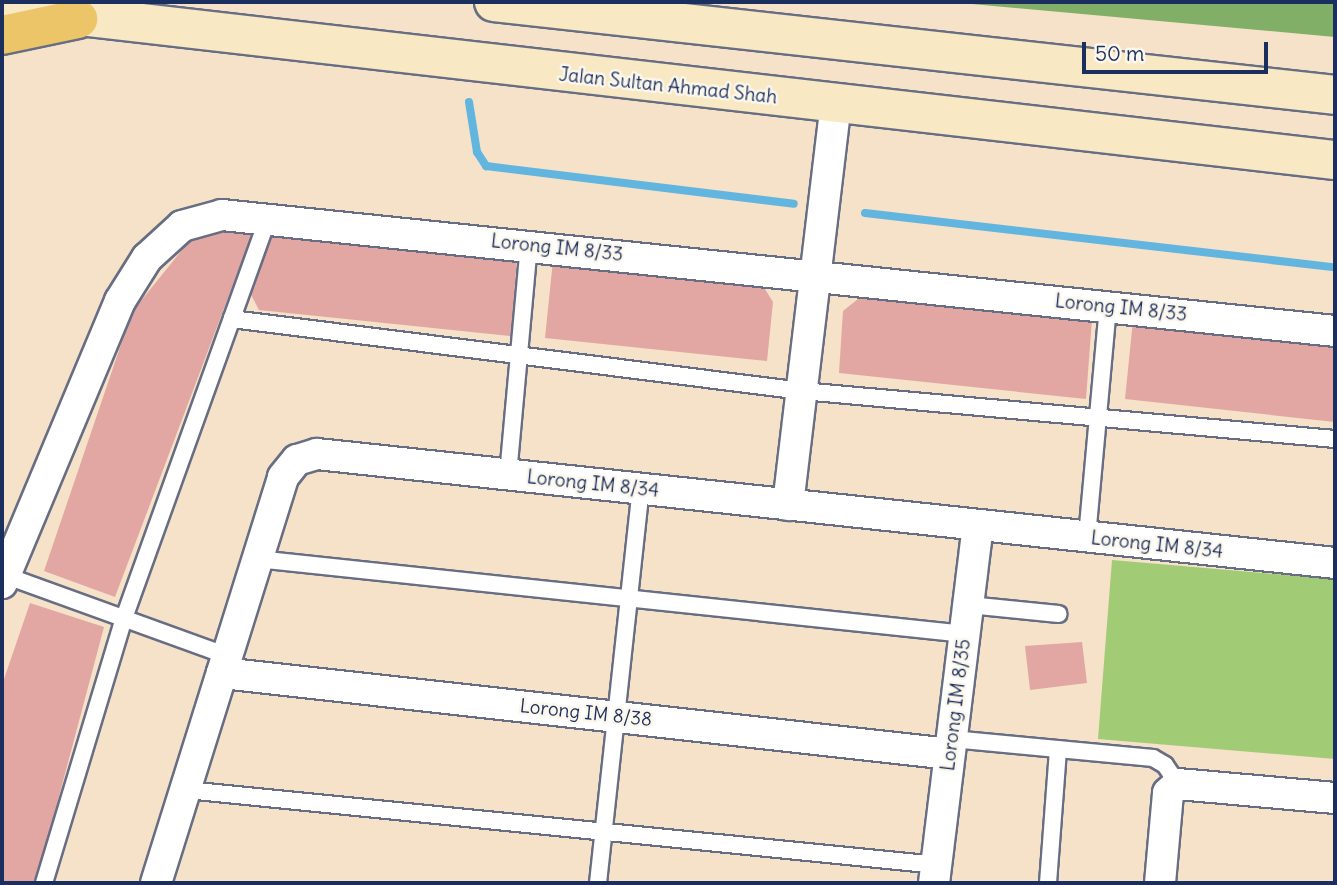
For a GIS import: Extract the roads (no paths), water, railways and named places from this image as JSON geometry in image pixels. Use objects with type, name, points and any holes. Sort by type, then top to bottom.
[{"type":"main road","points":[[494,2],[1335,95]]},
{"type":"main road","name":"Jalan Sultan Ahmad Shah","points":[[2,7],[78,19],[1335,160]]},
{"type":"main road","points":[[2,35],[78,19]]},
{"type":"street","points":[[788,505],[836,105]]},
{"type":"street","name":"Lorong IM 8/33","points":[[3,579],[120,301],[147,258],[182,226],[222,215],[268,217],[1335,331]]},
{"type":"street","name":"Lorong IM 8/34","points":[[156,883],[283,477],[297,460],[317,454],[1335,564]]},
{"type":"street","name":"Lorong IM 8/35","points":[[935,874],[978,526]]},
{"type":"street","name":"Lorong IM 8/38","points":[[225,664],[616,716],[951,747]]},
{"type":"street","points":[[1160,883],[1168,793],[1178,784],[1335,798]]},
{"type":"lane","points":[[44,883],[124,618],[268,217]]},
{"type":"lane","points":[[508,475],[529,245]]},
{"type":"lane","points":[[1087,537],[1108,306]]},
{"type":"lane","points":[[232,319],[802,391],[1335,439]]},
{"type":"lane","points":[[598,883],[641,489]]},
{"type":"lane","points":[[257,559],[965,635]]},
{"type":"lane","points":[[3,579],[124,618],[225,664]]},
{"type":"lane","points":[[968,605],[1059,614]]},
{"type":"lane","points":[[951,747],[1058,749],[1153,758],[1165,765],[1178,784]]},
{"type":"lane","points":[[1048,883],[1058,749]]},
{"type":"lane","points":[[186,790],[603,832],[935,874]]},
{"type":"waterway","points":[[469,102],[477,152],[486,166],[794,204]]},
{"type":"waterway","points":[[865,213],[1335,267]]}]
